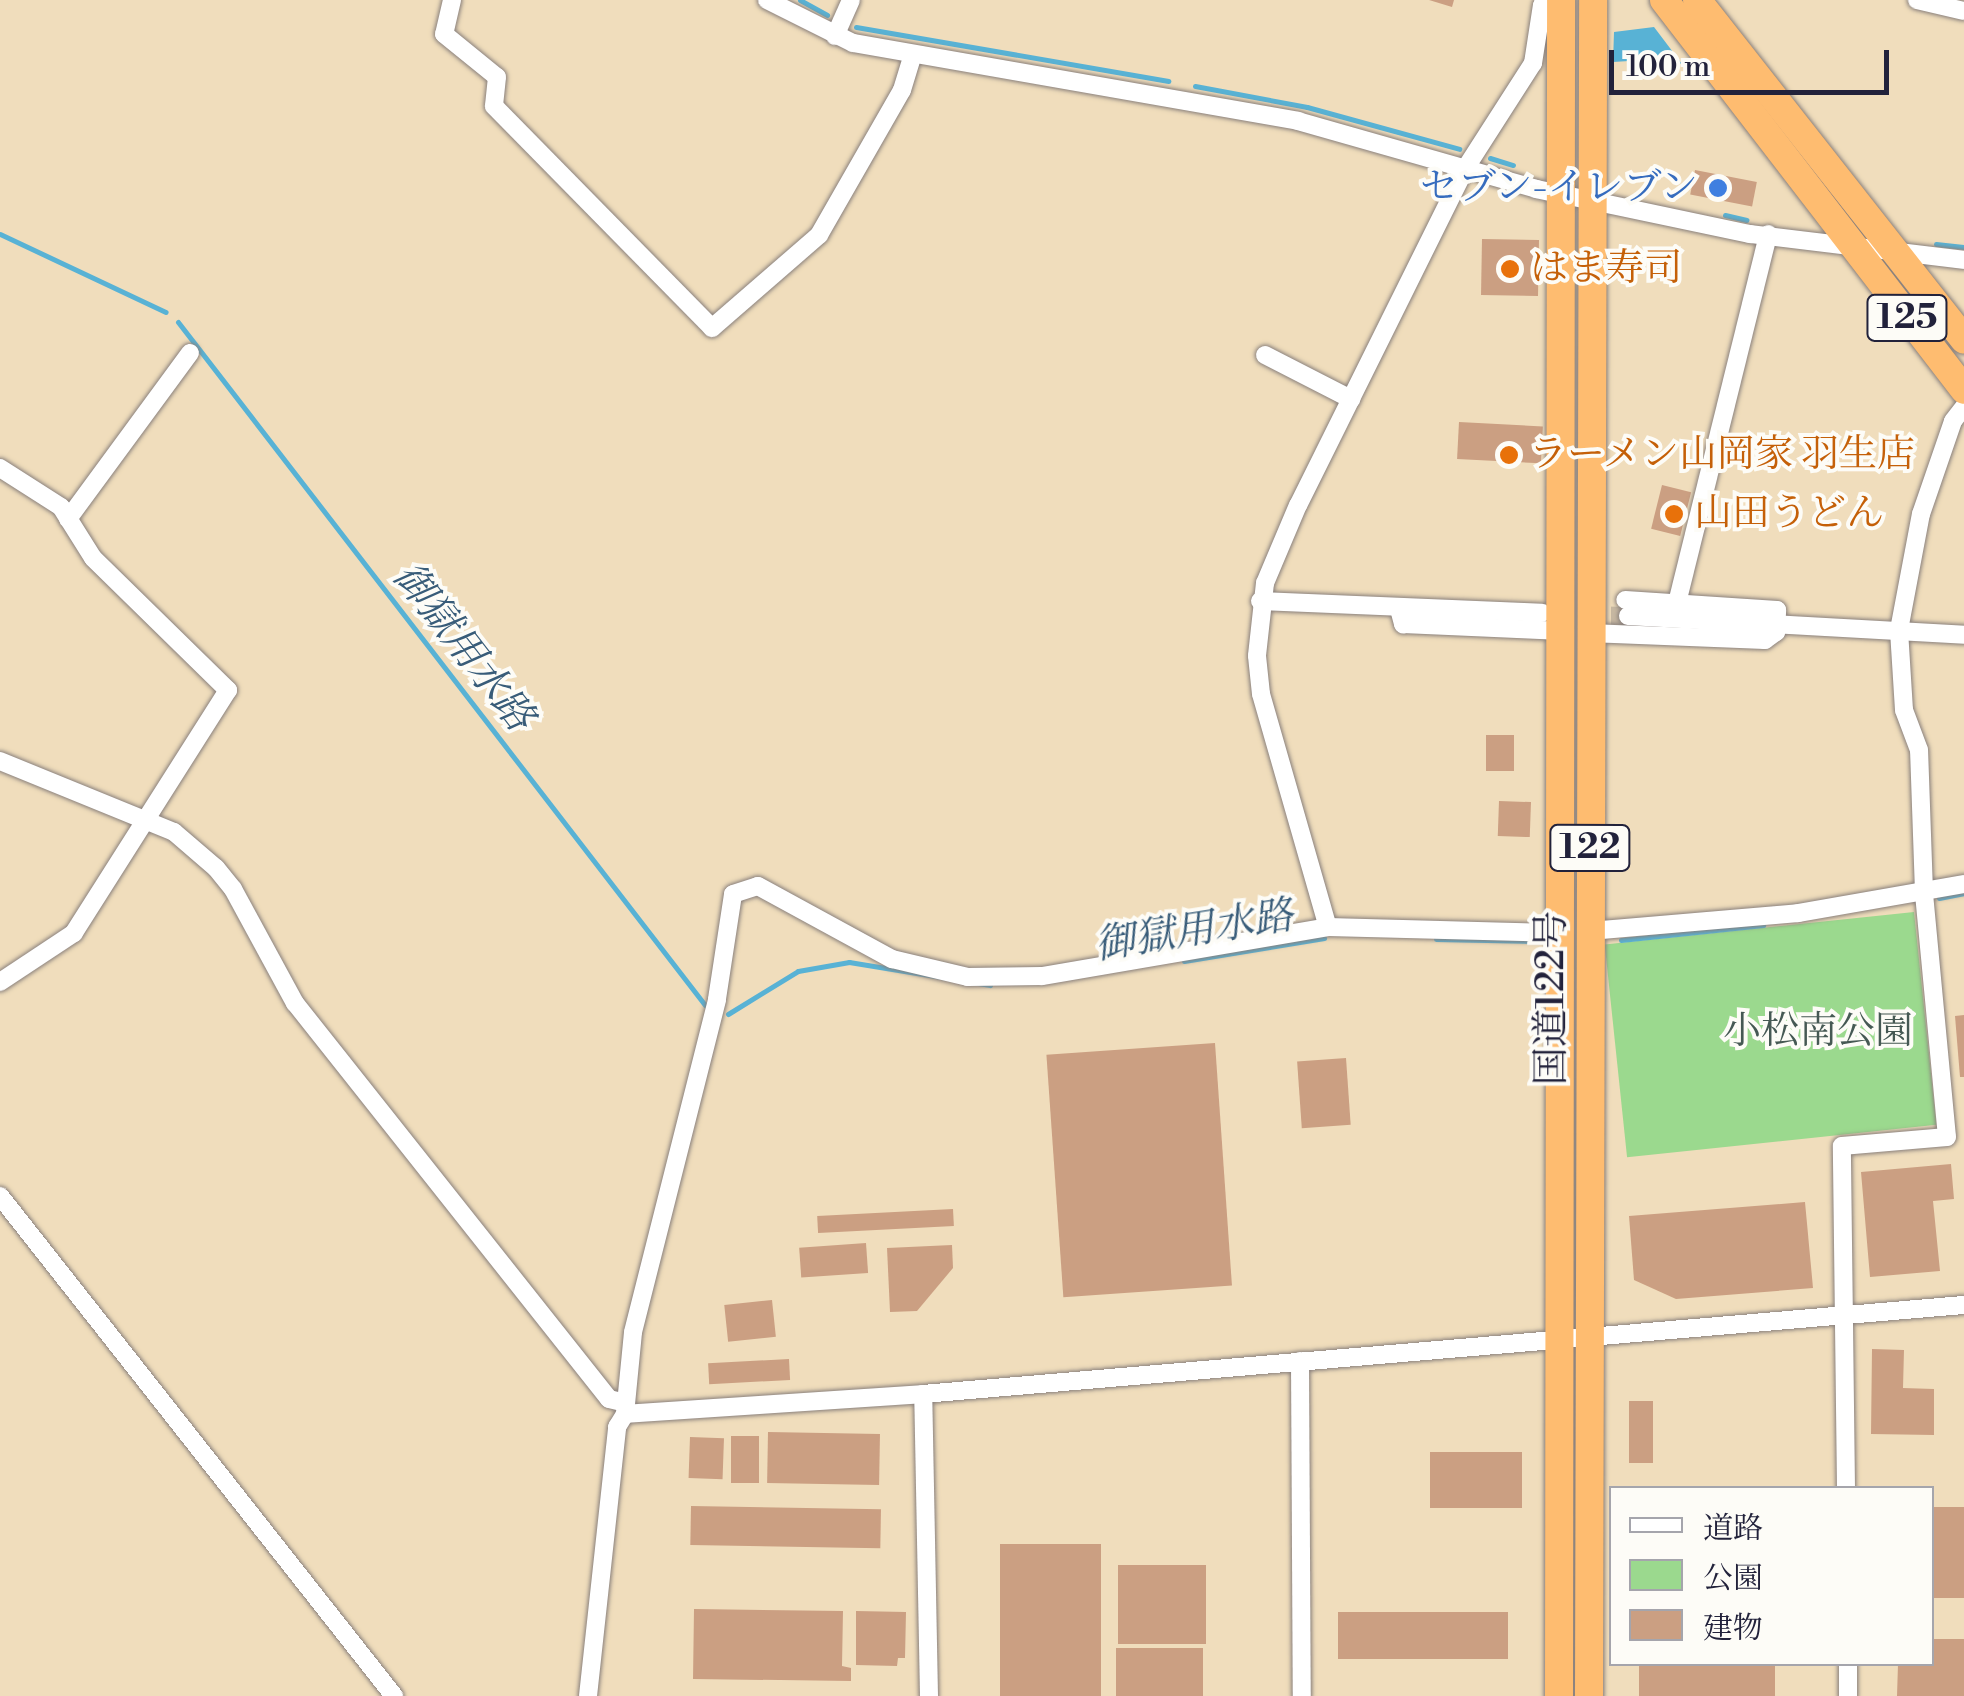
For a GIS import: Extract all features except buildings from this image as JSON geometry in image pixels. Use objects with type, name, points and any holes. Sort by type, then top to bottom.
[{"type":"highway","name":"125","points":[[1664,0],[1964,390]]},
{"type":"highway","name":"125","points":[[1697,0],[1964,339]]},
{"type":"highway","name":"国道122号","points":[[1561,1],[1565,626],[1576,932],[1576,1341],[1589,1696]]},
{"type":"highway","name":"国道122号","points":[[1565,626],[1592,200],[1597,7]]},
{"type":"highway","name":"国道122号","points":[[1559,1696],[1576,1341]]},
{"type":"street","points":[[452,0],[444,34],[496,77],[494,106],[712,328],[819,236],[902,90],[913,56]]},
{"type":"street","points":[[767,0],[835,36],[913,56],[1298,121],[1561,194],[1768,234],[1964,260]]},
{"type":"street","points":[[835,36],[851,0]]},
{"type":"street","points":[[1916,0],[1964,11]]},
{"type":"street","points":[[1328,926],[1261,694],[1260,602],[1273,558],[1464,169],[1533,63],[1542,4],[1561,1]]},
{"type":"street","points":[[1677,603],[1768,234]]},
{"type":"street","points":[[68,519],[190,354]]},
{"type":"street","points":[[1265,356],[1351,399]]},
{"type":"street","points":[[1846,1486],[1842,1146],[1947,1137],[1924,892],[1919,750],[1904,710],[1899,630],[1921,514],[1952,420],[1964,407]]},
{"type":"street","points":[[0,468],[61,507],[93,558],[228,690],[74,934],[0,982]]},
{"type":"street","points":[[1260,602],[1774,638],[1776,624],[1777,610],[1677,603],[1626,608],[1776,624],[1964,636]]},
{"type":"street","points":[[1399,609],[1403,624],[1565,626]]},
{"type":"street","points":[[0,761],[174,832],[234,888],[294,1003],[610,1399],[623,1408],[923,1394],[1964,1305]]},
{"type":"street","points":[[588,1696],[617,1427],[633,1332],[717,999],[733,894],[758,886],[892,959],[968,977],[1042,976],[1328,926],[1576,932],[1746,919],[1964,884]]},
{"type":"street","points":[[0,1196],[394,1696]]},
{"type":"street","points":[[1300,1362],[1302,1696]]},
{"type":"street","points":[[923,1394],[929,1696]]},
{"type":"street","points":[[1848,1666],[1848,1696]]},
{"type":"green space","name":"小松南公園","points":[[1914,912],[1936,1125],[1627,1157],[1605,945]]},
{"type":"water","points":[[1654,27],[1682,64],[1630,53],[1629,61],[1613,62],[1614,32]]},
{"type":"waterway","points":[[800,0],[827,15]]},
{"type":"waterway","points":[[856,27],[1168,81]]},
{"type":"waterway","points":[[1195,86],[1307,107],[1459,149]]},
{"type":"waterway","points":[[1490,158],[1513,165]]},
{"type":"waterway","points":[[1725,215],[1746,220]]},
{"type":"waterway","name":"御獄用水路","points":[[0,234],[166,312]]},
{"type":"waterway","points":[[1936,244],[1964,247]]},
{"type":"waterway","name":"御獄用水路","points":[[178,322],[705,1005]]},
{"type":"waterway","name":"御獄用水路","points":[[1939,898],[1964,893]]},
{"type":"waterway","name":"御獄用水路","points":[[1621,940],[1763,925]]},
{"type":"waterway","name":"御獄用水路","points":[[1184,961],[1324,938]]},
{"type":"waterway","name":"御獄用水路","points":[[1436,939],[1537,941]]},
{"type":"waterway","name":"御獄用水路","points":[[728,1014],[798,971],[849,962],[990,985]]},
{"type":"tunnel","points":[[1584,615],[1628,616]]},
{"type":"place","name":"セブン-イレブン","points":[[1718,188]]},
{"type":"place","name":"はま寿司","points":[[1510,269]]},
{"type":"place","name":"ラーメン山岡家 羽生店","points":[[1509,455]]},
{"type":"place","name":"山田うどん","points":[[1674,514]]}]
